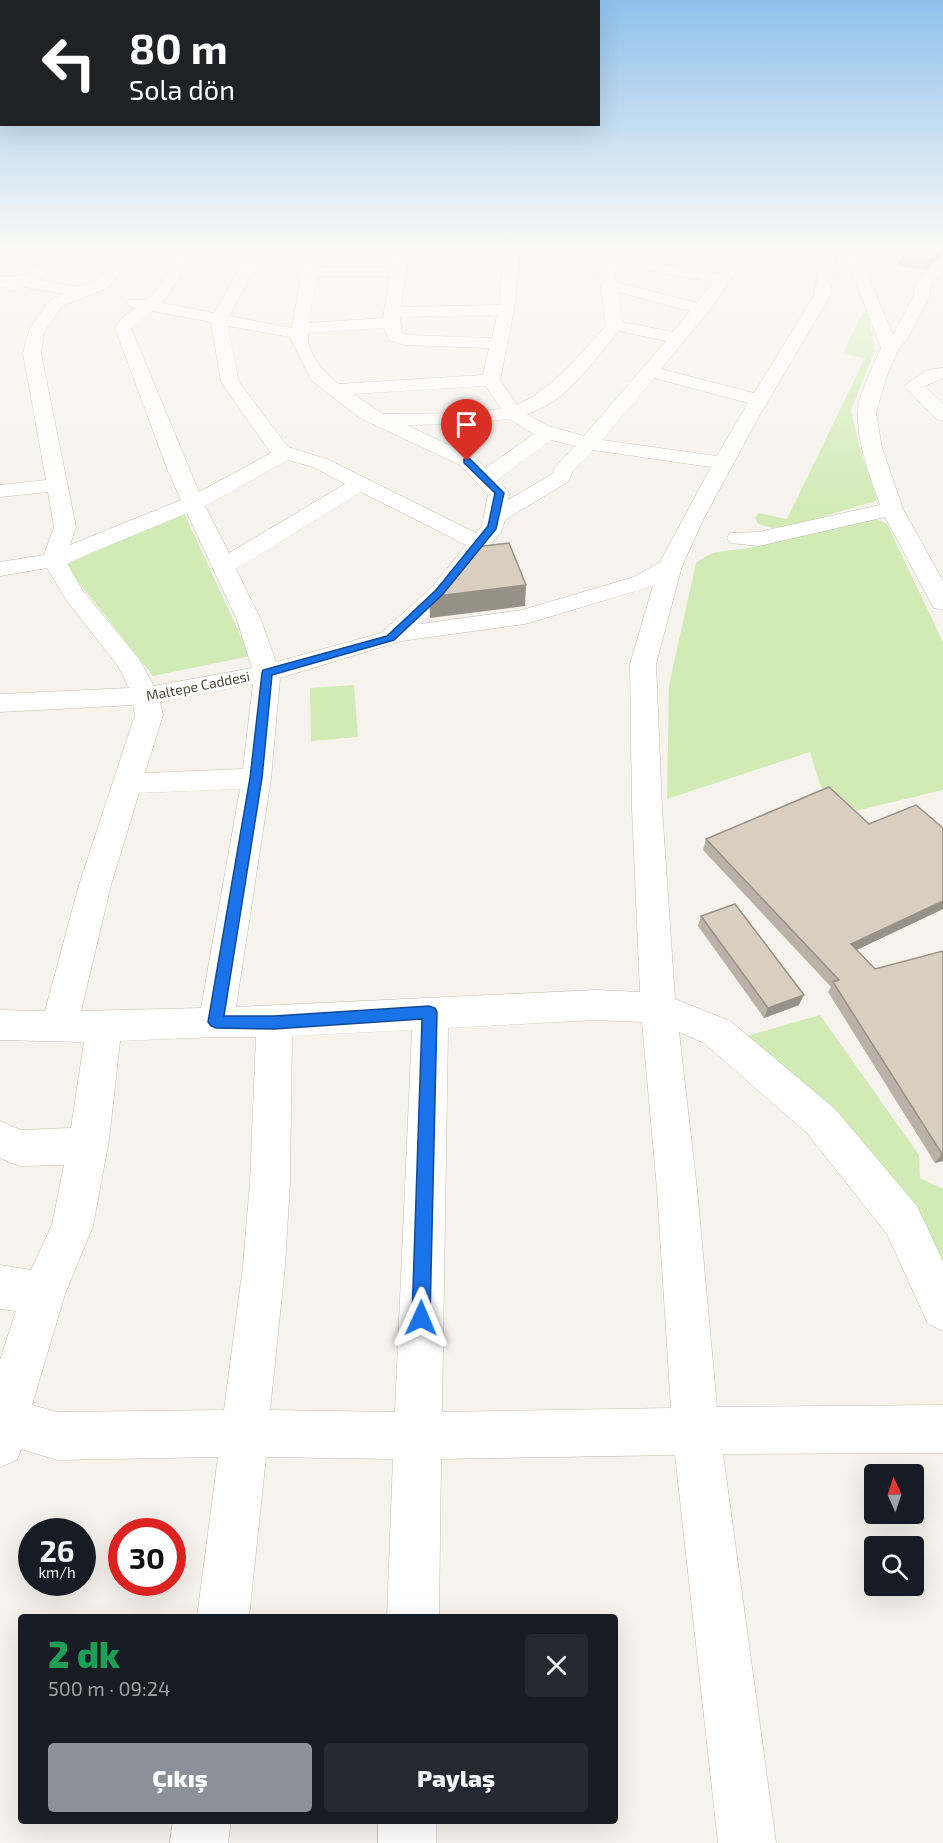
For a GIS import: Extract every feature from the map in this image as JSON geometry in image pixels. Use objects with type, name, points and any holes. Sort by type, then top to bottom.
[{"type":"street","points":[[35,337],[32,353],[65,527],[54,560],[75,596],[129,660],[147,696],[149,715],[94,885],[59,1027]]},
{"type":"street","points":[[126,337],[178,471],[249,620],[267,673],[256,778],[216,1022]]},
{"type":"street","points":[[229,337],[230,382],[281,452],[320,463],[479,543]]},
{"type":"street","name":"Maltepe Caddesi","points":[[0,703],[147,696],[267,673],[390,638],[440,592],[493,527],[500,493],[467,461],[367,414],[317,376],[298,337]]},
{"type":"street","points":[[398,337],[405,340],[497,343]]},
{"type":"street","points":[[499,337],[491,380],[522,420],[549,432],[589,444],[723,463]]},
{"type":"street","points":[[380,420],[496,417],[514,412],[537,403],[568,378],[604,337]]},
{"type":"street","points":[[495,517],[562,477],[562,471],[589,444],[679,338],[674,337]]},
{"type":"street","points":[[747,1843],[696,1431],[677,1189],[658,1008],[647,808],[643,664],[670,566],[723,463],[797,337]]},
{"type":"street","points":[[886,337],[890,348]]},
{"type":"street","points":[[901,337],[890,348],[877,378],[867,413],[872,448],[892,509],[943,603]]},
{"type":"street","points":[[651,372],[759,400]]},
{"type":"street","points":[[943,373],[933,374],[913,386],[925,395],[943,415]]},
{"type":"street","points":[[336,390],[491,380]]},
{"type":"street","points":[[485,479],[549,432]]},
{"type":"street","points":[[0,569],[54,560],[194,503],[286,453]]},
{"type":"street","points":[[224,566],[361,483]]},
{"type":"street","points":[[0,491],[57,485]]},
{"type":"street","points":[[738,538],[759,539],[892,509]]},
{"type":"street","points":[[393,635],[525,617],[642,582],[670,566]]},
{"type":"street","points":[[127,784],[256,778]]},
{"type":"street","points":[[0,1025],[104,1028],[216,1022],[274,1022],[429,1012],[596,1005],[658,1008],[717,1032],[821,1120],[902,1220],[943,1309]]},
{"type":"street","points":[[413,1614],[429,1012]]},
{"type":"street","points":[[223,1614],[245,1432],[270,1182],[274,1022]]},
{"type":"street","points":[[104,1028],[88,1146],[72,1226],[43,1294],[2,1432],[57,1436],[245,1432],[418,1436],[696,1431],[943,1430]]},
{"type":"street","points":[[0,1139],[19,1148],[88,1146]]},
{"type":"street","points":[[0,1287],[43,1294]]},
{"type":"street","points":[[199,1843],[202,1824]]},
{"type":"street","points":[[407,1824],[407,1843]]},
{"type":"green space","points":[[851,337],[872,337],[875,351],[851,410],[859,445],[877,498],[875,501],[779,530],[758,524],[755,518],[759,513],[787,519],[865,358],[843,354]]},
{"type":"green space","points":[[183,511],[250,656],[153,676],[65,565]]},
{"type":"green space","points":[[874,518],[887,524],[943,642],[943,790],[855,811],[821,787],[810,752],[667,799],[669,685],[696,563],[721,551],[748,548],[842,523]]},
{"type":"green space","points":[[354,685],[358,737],[311,741],[310,688]]},
{"type":"green space","points":[[820,1015],[919,1155],[920,1178],[943,1189],[943,1269],[740,1038]]},
{"type":"building","points":[[509,543],[526,585],[429,597],[449,578],[475,547]]},
{"type":"building","points":[[829,787],[869,824],[916,805],[943,828],[943,901],[851,944],[875,969],[943,951],[943,1154],[833,982],[839,980],[706,839]]},
{"type":"building","points":[[735,904],[804,995],[768,1008],[701,916]]},
{"type":"route","points":[[421,1318],[429,1012],[274,1022],[216,1022],[256,778],[267,673],[390,638],[440,592],[493,527],[500,493],[467,461]]}]
